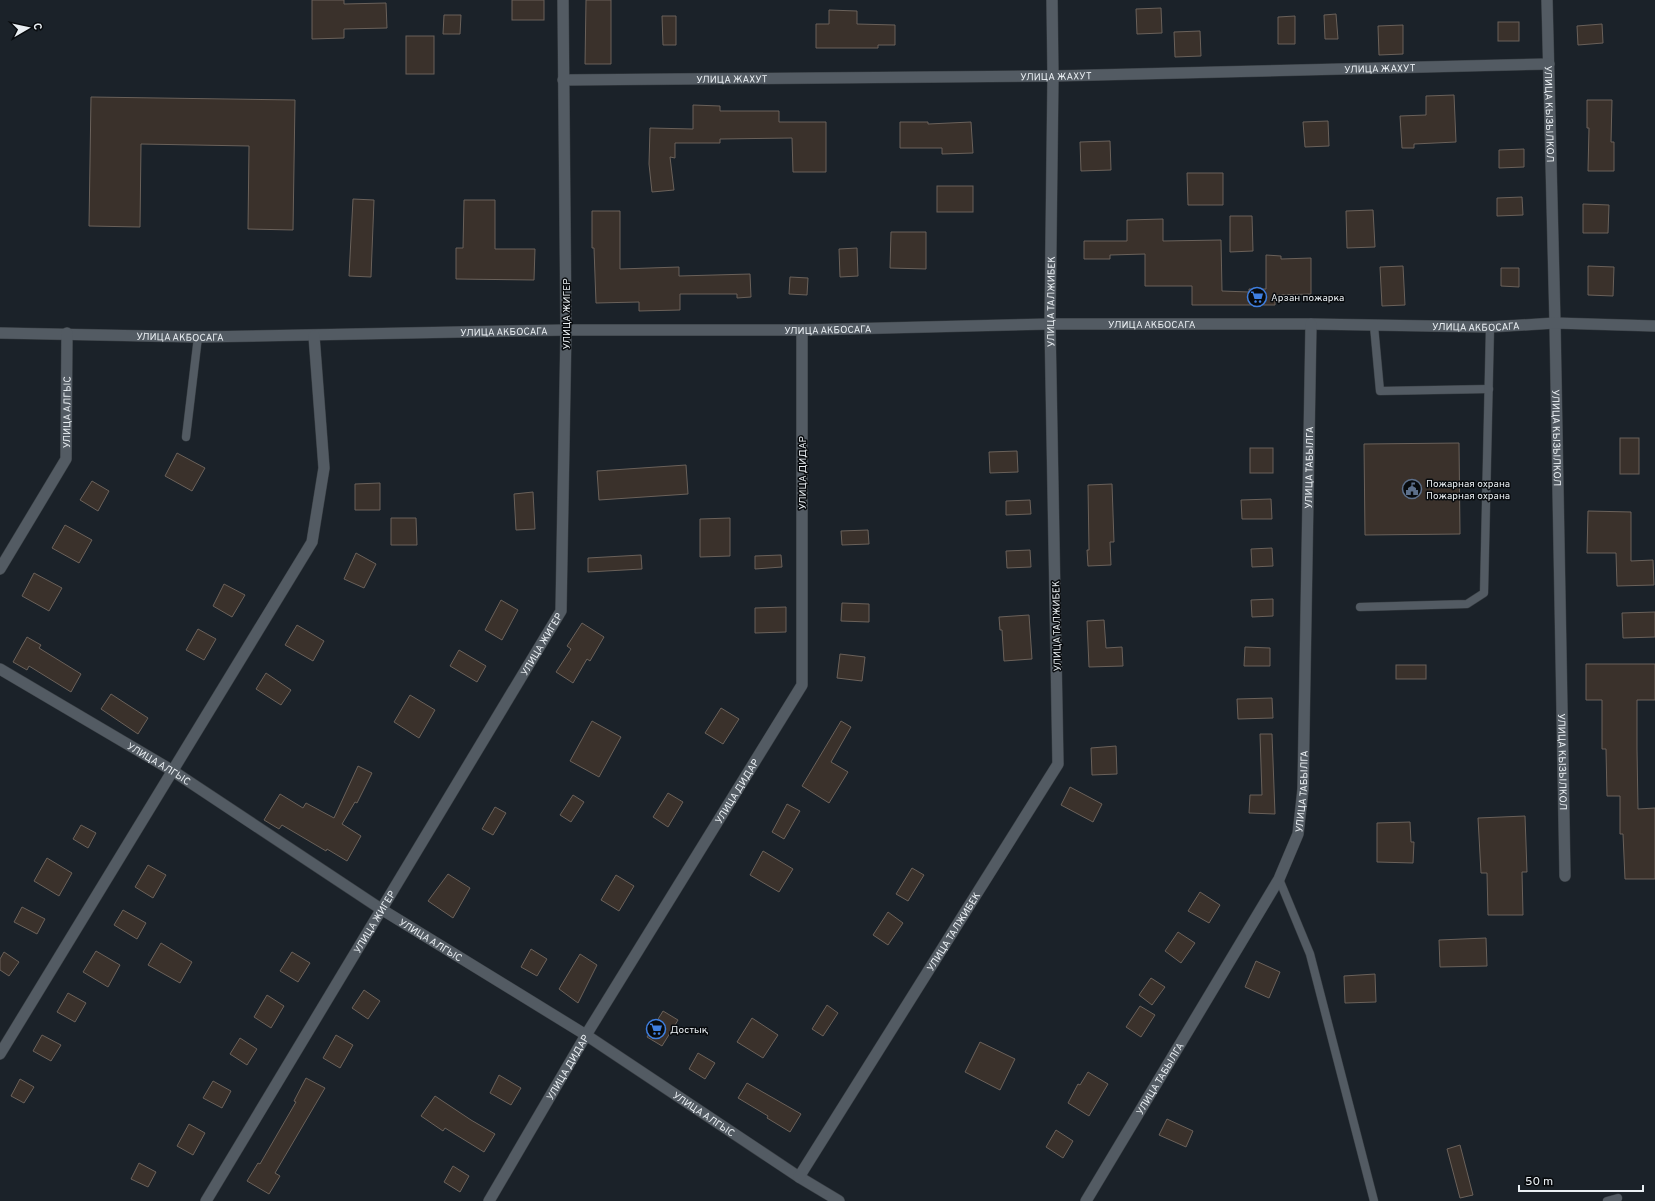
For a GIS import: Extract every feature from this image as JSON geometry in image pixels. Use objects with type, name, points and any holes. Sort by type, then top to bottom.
[{"type":"street","name":"УЛИЦА ЖИГЕР","points":[[206,1201],[560,611],[566,330],[563,0]]},
{"type":"street","name":"УЛИЦА ТАЛЖИБЕК","points":[[799,1177],[1058,764],[1050,324],[1053,76],[1052,0]]},
{"type":"street","name":"УЛИЦА КЫЗЫЛКОЛ","points":[[1547,0],[1555,323],[1565,876]]},
{"type":"street","name":"УЛИЦА ЖАХУТ","points":[[563,80],[1053,76],[1549,64]]},
{"type":"street","name":"УЛИЦА АКБОСАГА","points":[[0,333],[198,337],[314,336],[566,330],[802,330],[1050,324],[1311,324],[1490,327],[1555,323],[1655,326]]},
{"type":"street","name":"УЛИЦА ТАБЫЛГА","points":[[1086,1201],[1279,880],[1298,834],[1304,789],[1311,324]]},
{"type":"street","name":"УЛИЦА ДИДАР","points":[[489,1201],[586,1035],[802,685],[802,330]]},
{"type":"street","name":"УЛИЦА АЛГЫС","points":[[0,568],[66,459],[67,334]]},
{"type":"street","points":[[0,1054],[312,542],[324,468],[314,336]]},
{"type":"street","name":"УЛИЦА АЛГЫС","points":[[0,669],[173,771],[381,909],[586,1035],[799,1177],[839,1201]]},
{"type":"lane","points":[[1374,326],[1380,391],[1489,389]]},
{"type":"lane","points":[[1360,607],[1468,604],[1484,593],[1490,327]]},
{"type":"lane","points":[[186,437],[198,337]]},
{"type":"lane","points":[[1279,880],[1310,954],[1374,1201]]},
{"type":"lane","points":[[1607,1201],[1618,1198]]},
{"type":"building","points":[[312,0],[344,0],[344,4],[386,3],[387,28],[344,29],[344,38],[312,39]]},
{"type":"building","points":[[512,0],[544,0],[544,20],[512,20]]},
{"type":"building","points":[[586,0],[611,0],[611,64],[585,64]]},
{"type":"building","points":[[1161,8],[1162,33],[1137,34],[1136,9]]},
{"type":"building","points":[[829,10],[857,11],[857,24],[895,25],[895,45],[878,45],[878,48],[816,48],[816,24],[829,24]]},
{"type":"building","points":[[1336,14],[1338,39],[1325,39],[1324,15]]},
{"type":"building","points":[[444,15],[461,15],[460,34],[443,34]]},
{"type":"building","points":[[662,16],[676,16],[676,45],[663,45]]},
{"type":"building","points":[[1295,16],[1295,44],[1278,44],[1278,17]]},
{"type":"building","points":[[1498,22],[1519,22],[1519,41],[1498,41]]},
{"type":"building","points":[[1602,24],[1603,43],[1578,45],[1577,26]]},
{"type":"building","points":[[1403,25],[1403,54],[1379,55],[1378,26]]},
{"type":"building","points":[[1200,31],[1201,56],[1175,57],[1174,32]]},
{"type":"building","points":[[406,36],[434,36],[434,74],[406,74]]},
{"type":"building","points":[[1454,95],[1456,142],[1414,144],[1414,148],[1402,148],[1400,116],[1426,115],[1426,96]]},
{"type":"building","points":[[91,97],[295,100],[293,230],[248,229],[249,146],[141,144],[140,227],[89,226]]},
{"type":"building","points":[[1587,100],[1612,100],[1611,142],[1614,142],[1614,171],[1588,171],[1589,128],[1587,128]]},
{"type":"building","points":[[693,105],[720,106],[720,111],[779,111],[779,122],[826,122],[826,172],[793,172],[792,138],[720,139],[720,143],[675,143],[675,158],[670,157],[674,190],[652,192],[649,164],[650,128],[693,129]]},
{"type":"building","points":[[1328,121],[1329,146],[1305,147],[1303,122]]},
{"type":"building","points":[[900,122],[928,122],[928,124],[971,122],[973,153],[942,154],[942,148],[900,148]]},
{"type":"building","points":[[1110,141],[1111,170],[1081,171],[1080,142]]},
{"type":"building","points":[[1524,149],[1524,167],[1499,168],[1499,150]]},
{"type":"building","points":[[1187,173],[1223,173],[1223,205],[1188,205]]},
{"type":"building","points":[[937,186],[973,186],[973,212],[937,212]]},
{"type":"building","points":[[1522,197],[1523,215],[1497,216],[1497,198]]},
{"type":"building","points":[[353,199],[374,200],[371,277],[349,276]]},
{"type":"building","points":[[464,200],[495,200],[495,249],[535,249],[534,280],[456,279],[456,248],[463,248]]},
{"type":"building","points":[[1583,204],[1609,205],[1608,233],[1583,233]]},
{"type":"building","points":[[1373,210],[1375,247],[1347,248],[1346,211]]},
{"type":"building","points":[[592,211],[620,211],[620,269],[679,267],[679,276],[750,274],[751,297],[737,298],[737,294],[680,294],[680,310],[639,311],[639,302],[596,303],[594,248],[592,248]]},
{"type":"building","points":[[1230,216],[1252,216],[1253,251],[1230,252]]},
{"type":"building","points":[[1163,219],[1163,241],[1221,240],[1222,291],[1249,292],[1249,289],[1266,289],[1266,255],[1281,256],[1281,259],[1311,258],[1311,294],[1275,295],[1275,305],[1192,305],[1192,286],[1145,286],[1145,254],[1110,255],[1110,259],[1084,259],[1084,241],[1127,241],[1127,220]]},
{"type":"building","points":[[891,232],[926,232],[926,269],[890,268]]},
{"type":"building","points":[[857,248],[858,276],[840,277],[839,249]]},
{"type":"building","points":[[1403,266],[1405,305],[1382,306],[1380,267]]},
{"type":"building","points":[[1588,266],[1614,267],[1613,296],[1588,295]]},
{"type":"building","points":[[1501,268],[1519,268],[1519,287],[1501,286]]},
{"type":"building","points":[[790,277],[808,278],[807,295],[789,294]]},
{"type":"building","points":[[1620,438],[1639,438],[1639,474],[1620,474]]},
{"type":"building","name":"Пожарная охрана Пожарная охрана","points":[[1459,443],[1460,534],[1365,535],[1364,444]]},
{"type":"building","points":[[1250,448],[1273,448],[1273,473],[1250,473]]},
{"type":"building","points":[[1017,451],[1018,472],[990,473],[989,452]]},
{"type":"building","points":[[177,453],[205,468],[192,491],[165,476]]},
{"type":"building","points":[[686,465],[688,494],[599,500],[597,471]]},
{"type":"building","points":[[92,481],[109,491],[98,511],[80,500]]},
{"type":"building","points":[[380,483],[380,510],[355,510],[355,484]]},
{"type":"building","points":[[1112,484],[1114,542],[1110,542],[1111,565],[1088,566],[1088,485]]},
{"type":"building","points":[[533,492],[535,529],[516,530],[514,494]]},
{"type":"building","points":[[1271,499],[1272,519],[1242,519],[1241,500]]},
{"type":"building","points":[[1030,500],[1031,514],[1006,515],[1006,501]]},
{"type":"building","points":[[1588,511],[1631,512],[1631,561],[1653,560],[1654,585],[1617,586],[1616,553],[1587,553]]},
{"type":"building","points":[[391,518],[416,518],[417,545],[391,545]]},
{"type":"building","points":[[730,518],[730,556],[700,557],[700,519]]},
{"type":"building","points":[[65,525],[92,540],[79,563],[52,548]]},
{"type":"building","points":[[868,530],[869,544],[842,545],[841,531]]},
{"type":"building","points":[[1272,548],[1273,566],[1252,567],[1251,549]]},
{"type":"building","points":[[1030,550],[1031,567],[1007,568],[1006,551]]},
{"type":"building","points":[[356,553],[376,564],[364,588],[344,579]]},
{"type":"building","points":[[641,555],[642,569],[588,572],[588,558]]},
{"type":"building","points":[[781,555],[782,567],[755,569],[755,556]]},
{"type":"building","points":[[34,573],[62,588],[49,611],[22,596]]},
{"type":"building","points":[[224,584],[245,595],[232,617],[213,606]]},
{"type":"building","points":[[1273,599],[1273,616],[1252,617],[1251,600]]},
{"type":"building","points":[[501,600],[518,610],[502,640],[485,630]]},
{"type":"building","points":[[842,603],[869,604],[869,622],[841,621]]},
{"type":"building","points":[[786,607],[786,632],[755,633],[755,608]]},
{"type":"building","points":[[1655,612],[1655,637],[1623,638],[1622,613]]},
{"type":"building","points":[[1029,615],[1032,659],[1004,661],[1002,630],[1000,630],[999,617]]},
{"type":"building","points":[[1104,620],[1106,648],[1122,647],[1123,666],[1089,667],[1087,621]]},
{"type":"building","points":[[582,623],[604,637],[590,661],[587,659],[573,683],[556,672],[571,649],[567,646]]},
{"type":"building","points":[[297,625],[324,641],[313,661],[285,645]]},
{"type":"building","points":[[198,629],[216,639],[204,660],[186,650]]},
{"type":"building","points":[[27,637],[41,645],[39,648],[81,674],[71,692],[29,666],[27,670],[13,662]]},
{"type":"building","points":[[1245,647],[1270,648],[1270,666],[1244,666]]},
{"type":"building","points":[[459,650],[486,666],[477,682],[450,666]]},
{"type":"building","points":[[840,654],[865,657],[862,681],[837,678]]},
{"type":"building","points":[[1586,664],[1655,664],[1655,700],[1637,700],[1637,749],[1638,809],[1655,808],[1655,879],[1625,879],[1623,834],[1620,834],[1620,796],[1607,796],[1606,749],[1602,749],[1602,700],[1586,700]]},
{"type":"building","points":[[1396,665],[1426,665],[1426,679],[1396,679]]},
{"type":"building","points":[[266,673],[291,690],[281,705],[256,689]]},
{"type":"building","points":[[111,694],[148,718],[138,734],[101,709]]},
{"type":"building","points":[[410,695],[435,710],[419,738],[394,722]]},
{"type":"building","points":[[1272,698],[1273,718],[1238,719],[1237,699]]},
{"type":"building","points":[[721,708],[739,719],[723,744],[705,733]]},
{"type":"building","points":[[592,721],[621,737],[599,777],[570,761]]},
{"type":"building","points":[[841,721],[851,727],[831,762],[848,772],[829,803],[802,786]]},
{"type":"building","points":[[1260,734],[1272,734],[1275,814],[1249,813],[1250,795],[1262,795]]},
{"type":"building","points":[[1116,746],[1117,774],[1092,775],[1091,748]]},
{"type":"building","points":[[358,766],[372,773],[357,803],[355,802],[342,824],[361,836],[347,861],[327,849],[326,851],[282,825],[279,829],[264,820],[280,794],[303,808],[306,803],[334,818]]},
{"type":"building","points":[[1070,787],[1102,804],[1093,822],[1061,805]]},
{"type":"building","points":[[668,793],[683,802],[668,827],[653,817]]},
{"type":"building","points":[[573,795],[584,802],[571,822],[560,815]]},
{"type":"building","points":[[787,804],[800,811],[784,839],[772,832]]},
{"type":"building","points":[[495,807],[506,813],[493,835],[482,829]]},
{"type":"building","points":[[1525,816],[1527,872],[1522,872],[1523,915],[1488,915],[1487,873],[1481,873],[1478,818]]},
{"type":"building","points":[[1410,822],[1411,842],[1414,842],[1413,863],[1377,862],[1377,823]]},
{"type":"building","points":[[81,825],[96,833],[88,848],[73,839]]},
{"type":"building","points":[[763,851],[793,869],[779,892],[750,875]]},
{"type":"building","points":[[47,858],[72,873],[59,896],[34,881]]},
{"type":"building","points":[[148,865],[166,875],[153,898],[135,887]]},
{"type":"building","points":[[912,868],[924,875],[908,901],[896,894]]},
{"type":"building","points":[[448,874],[470,888],[453,918],[428,901]]},
{"type":"building","points":[[616,875],[634,886],[619,911],[601,900]]},
{"type":"building","points":[[1200,892],[1220,905],[1209,923],[1188,911]]},
{"type":"building","points":[[22,907],[45,919],[37,934],[14,922]]},
{"type":"building","points":[[123,910],[146,923],[137,939],[114,925]]},
{"type":"building","points":[[888,912],[903,923],[888,945],[873,935]]},
{"type":"building","points":[[1178,932],[1195,943],[1181,963],[1165,951]]},
{"type":"building","points":[[1486,938],[1487,966],[1440,967],[1439,940]]},
{"type":"building","points":[[161,943],[192,962],[180,983],[148,965]]},
{"type":"building","points":[[531,949],[547,959],[537,976],[521,967]]},
{"type":"building","points":[[96,951],[120,965],[108,987],[83,972]]},
{"type":"building","points":[[4,952],[19,962],[9,976],[0,970],[0,959]]},
{"type":"building","points":[[292,952],[310,963],[298,982],[280,971]]},
{"type":"building","points":[[580,954],[597,965],[578,1003],[559,989]]},
{"type":"building","points":[[1256,961],[1280,972],[1269,998],[1245,987]]},
{"type":"building","points":[[1375,974],[1376,1002],[1345,1003],[1344,976]]},
{"type":"building","points":[[1151,978],[1165,987],[1152,1005],[1139,995]]},
{"type":"building","points":[[364,990],[380,1001],[368,1019],[352,1008]]},
{"type":"building","points":[[68,993],[86,1003],[75,1022],[57,1012]]},
{"type":"building","points":[[267,995],[284,1006],[271,1028],[254,1017]]},
{"type":"building","points":[[827,1005],[838,1013],[823,1036],[812,1029]]},
{"type":"building","points":[[1140,1006],[1155,1015],[1141,1037],[1126,1027]]},
{"type":"building","points":[[663,1011],[678,1020],[662,1046],[647,1037]]},
{"type":"building","points":[[752,1018],[778,1035],[763,1058],[737,1042]]},
{"type":"building","points":[[42,1035],[61,1045],[51,1061],[33,1051]]},
{"type":"building","points":[[336,1035],[353,1045],[340,1068],[323,1058]]},
{"type":"building","points":[[240,1038],[257,1049],[247,1065],[230,1054]]},
{"type":"building","points":[[980,1042],[1015,1059],[1000,1090],[965,1072]]},
{"type":"building","points":[[698,1053],[715,1063],[705,1079],[689,1069]]},
{"type":"building","points":[[1088,1072],[1108,1084],[1089,1116],[1068,1103],[1078,1084],[1080,1085]]},
{"type":"building","points":[[499,1075],[521,1088],[511,1105],[490,1093]]},
{"type":"building","points":[[306,1078],[325,1088],[275,1173],[280,1176],[269,1194],[247,1181],[258,1163],[260,1164],[296,1102],[294,1101]]},
{"type":"building","points":[[20,1079],[34,1087],[24,1103],[11,1096]]},
{"type":"building","points":[[213,1081],[231,1091],[222,1108],[203,1098]]},
{"type":"building","points":[[747,1083],[801,1114],[790,1132],[767,1118],[768,1116],[738,1098]]},
{"type":"building","points":[[435,1096],[495,1134],[484,1152],[445,1128],[443,1131],[421,1116]]},
{"type":"building","points":[[1167,1119],[1193,1131],[1186,1147],[1159,1135]]},
{"type":"building","points":[[189,1124],[205,1133],[193,1155],[177,1146]]},
{"type":"building","points":[[1056,1130],[1073,1141],[1063,1158],[1046,1147]]},
{"type":"building","points":[[1460,1145],[1473,1195],[1460,1198],[1447,1149]]},
{"type":"building","points":[[139,1163],[156,1172],[148,1187],[131,1179]]},
{"type":"building","points":[[453,1166],[469,1176],[460,1192],[444,1182]]},
{"type":"place","name":"Арзан пожарка","points":[[1257,297]]},
{"type":"place","name":"Пожарная охрана Пожарная охрана","points":[[1412,489]]},
{"type":"place","name":"Достық","points":[[656,1029]]}]
